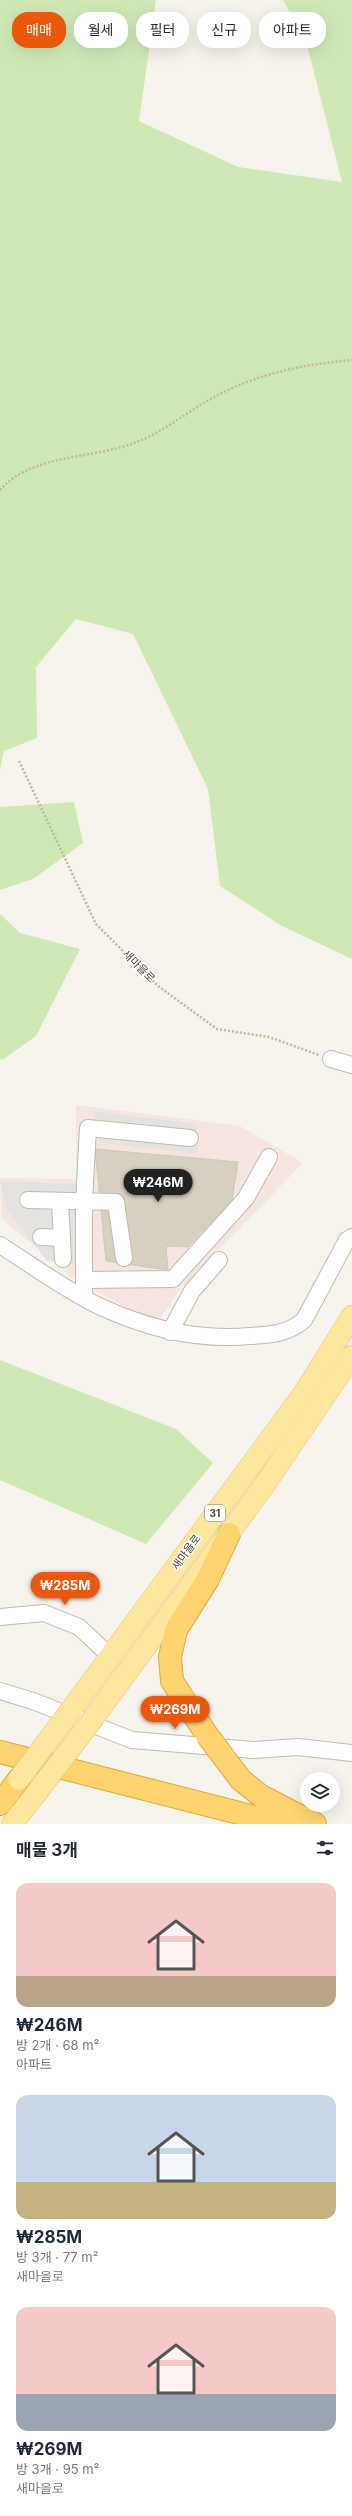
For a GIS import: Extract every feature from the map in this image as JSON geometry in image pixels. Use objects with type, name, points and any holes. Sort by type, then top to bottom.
[{"type":"highway","points":[[229,1534],[208,1579],[176,1630],[170,1658],[172,1681],[206,1736],[241,1780],[261,1796],[315,1824]]},
{"type":"highway","points":[[0,1752],[282,1824]]},
{"type":"highway","points":[[0,1762],[226,1824]]},
{"type":"highway","points":[[0,1804],[19,1779]]},
{"type":"main road","name":"새마을로","points":[[19,1779],[304,1393],[352,1316]]},
{"type":"main road","name":"31","points":[[12,1824],[95,1716],[229,1534],[352,1356]]},
{"type":"main road","points":[[0,1811],[19,1779]]},
{"type":"street","points":[[331,1059],[352,1065]]},
{"type":"street","points":[[84,1297],[84,1202],[88,1128],[190,1138]]},
{"type":"street","points":[[84,1280],[174,1279],[246,1198],[269,1157]]},
{"type":"street","points":[[28,1200],[60,1202],[116,1202],[124,1258]]},
{"type":"street","points":[[60,1202],[62,1258]]},
{"type":"street","points":[[41,1237],[62,1238]]},
{"type":"street","points":[[0,1245],[98,1306],[170,1332],[226,1338],[275,1334],[296,1328],[304,1320],[347,1240],[352,1237]]},
{"type":"street","points":[[170,1332],[192,1291],[219,1260]]},
{"type":"street","points":[[0,1617],[44,1613],[79,1627],[110,1656]]},
{"type":"street","points":[[0,1691],[41,1704],[132,1740],[253,1750],[298,1747],[352,1753]]},
{"type":"path","points":[[0,490],[13,476],[33,467],[108,451],[136,443],[240,384],[310,365],[352,360]]},
{"type":"path","name":"새마을로","points":[[19,761],[96,924],[158,986],[217,1029],[269,1037],[331,1059]]},
{"type":"shaded area","points":[[76,1105],[240,1126],[303,1163],[181,1289],[157,1323],[79,1283],[2,1219],[0,1178],[76,1179]]},
{"type":"shaded area","points":[[93,1111],[196,1124],[198,1153],[100,1143]]},
{"type":"shaded area","points":[[0,1181],[79,1184],[76,1264],[47,1261],[7,1209]]},
{"type":"green space","points":[[0,0],[156,0],[154,12],[136,12],[136,48],[149,48],[139,121],[238,167],[342,182],[308,48],[326,48],[326,12],[289,12],[283,0],[352,0],[352,959],[282,926],[220,886],[208,789],[133,634],[76,619],[36,667],[37,738],[4,751],[0,770]]},
{"type":"green space","points":[[74,802],[83,843],[33,879],[0,890],[0,807]]},
{"type":"green space","points":[[0,914],[20,933],[80,949],[36,1036],[2,1060],[0,1058]]},
{"type":"green space","points":[[0,1360],[176,1429],[213,1463],[146,1544],[0,1480]]},
{"type":"building","points":[[95,1149],[238,1162],[232,1200],[188,1247],[166,1246],[168,1270],[106,1261]]}]
